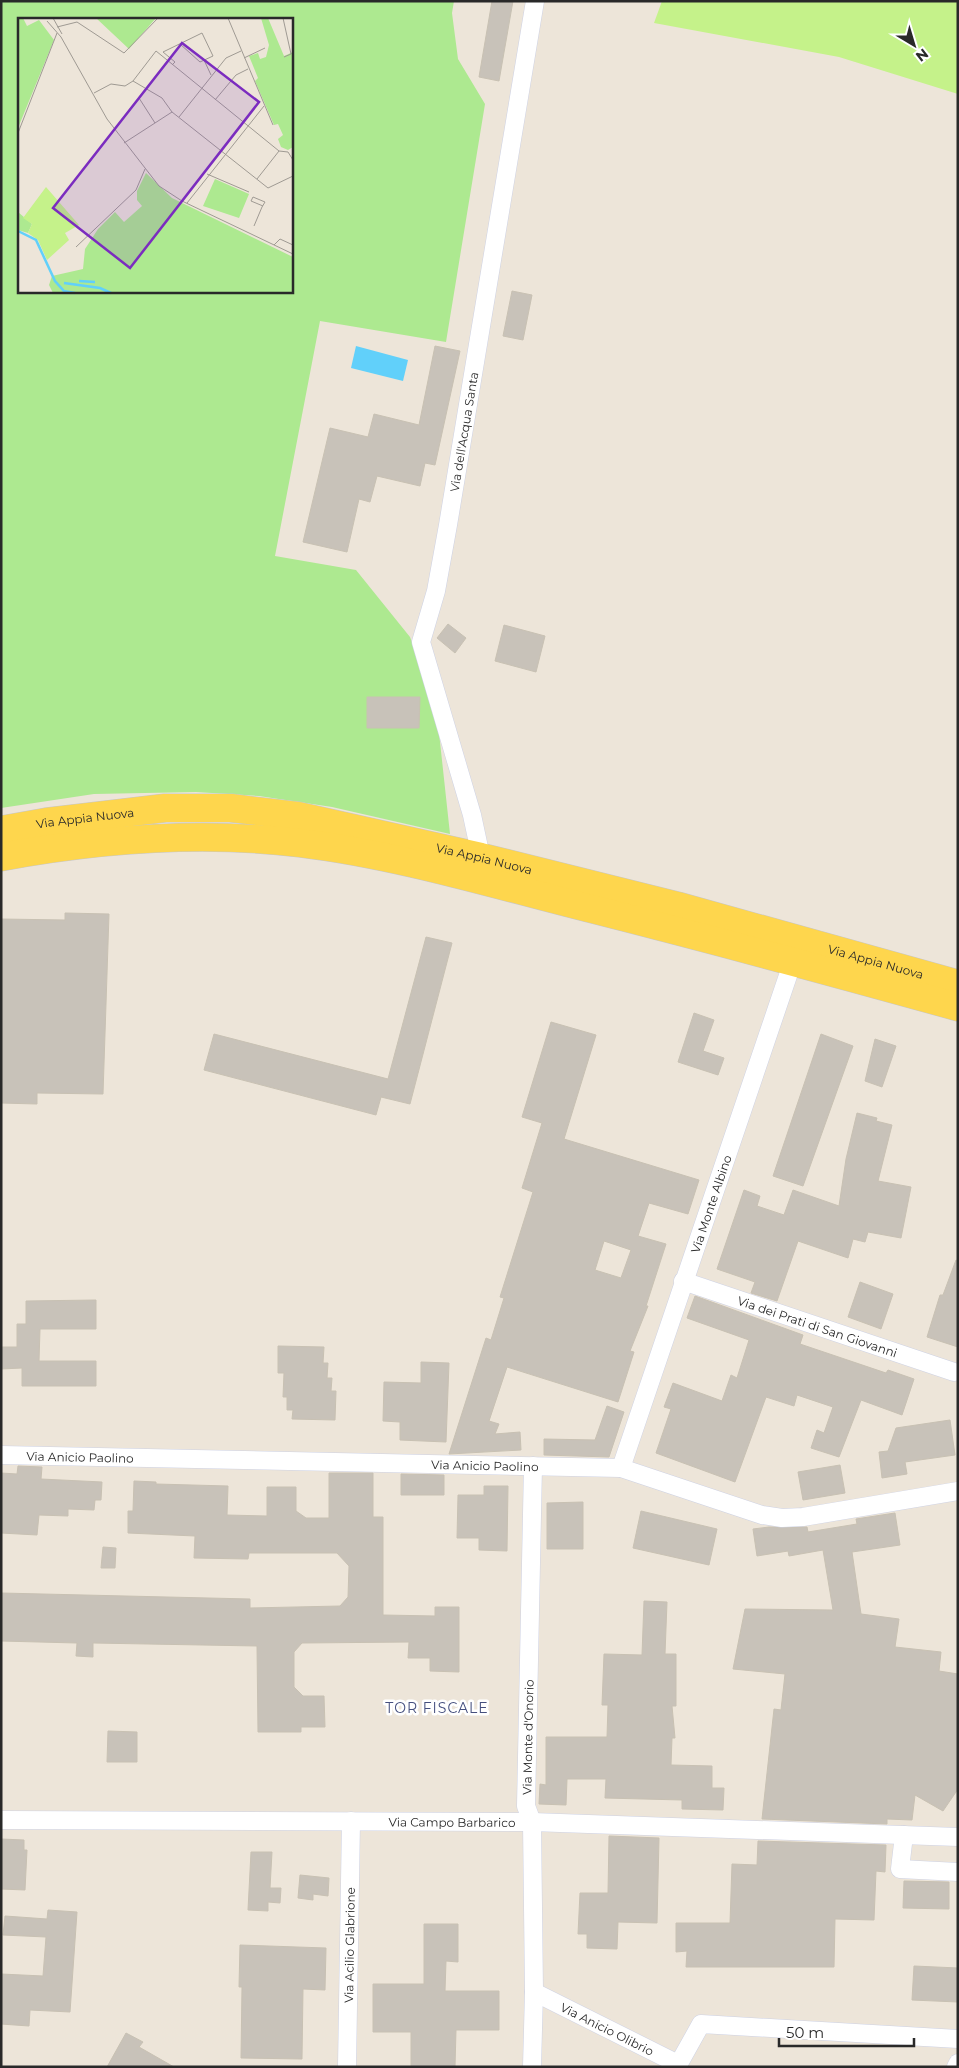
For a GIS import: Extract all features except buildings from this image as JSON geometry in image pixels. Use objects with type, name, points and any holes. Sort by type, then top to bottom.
[{"type":"main road","name":"Via Appia Nuova","points":[[1,830],[46,822],[142,810],[189,807],[268,811],[318,820],[480,857],[678,906],[797,951],[958,1007]]},
{"type":"main road","name":"Via Appia Nuova","points":[[1,857],[122,840],[227,838],[298,843],[386,858],[531,893],[958,984]]},
{"type":"street","name":"Via dell'Acqua Santa","points":[[480,857],[466,796],[421,642],[436,591],[446,535],[534,1]]},
{"type":"street","name":"Via Monte Albino","points":[[621,1468],[683,1281],[797,951]]},
{"type":"street","name":"Via dei Prati di San Giovanni","points":[[683,1281],[954,1372]]},
{"type":"street","name":"Via Anicio Paolino","points":[[1,1455],[621,1468],[762,1515],[782,1518],[803,1517],[958,1491]]},
{"type":"street","name":"Via Monte d'Onorio","points":[[532,2067],[534,1992],[532,1822],[526,1806],[533,1466]]},
{"type":"street","name":"Via Campo Barbarico","points":[[1,1820],[532,1822],[904,1835]]},
{"type":"street","name":"Via Acilio Glabrione","points":[[347,2067],[352,1821]]},
{"type":"street","points":[[958,1837],[904,1835],[900,1869],[958,1872]]},
{"type":"street","name":"Via Anicio Olibrio","points":[[534,1992],[677,2065],[701,2024],[958,2039]]},
{"type":"green space","points":[[1,1],[454,1],[452,13],[458,59],[485,104],[446,342],[320,321],[275,556],[356,570],[410,637],[436,705],[450,834],[332,807],[259,796],[196,792],[94,794],[1,808]]},
{"type":"green space","points":[[662,1],[958,1],[958,94],[839,57],[654,23]]},
{"type":"water","points":[[356,346],[408,360],[403,381],[351,368]]},
{"type":"district","name":"TOR FISCALE","points":[[437,1708]]}]
